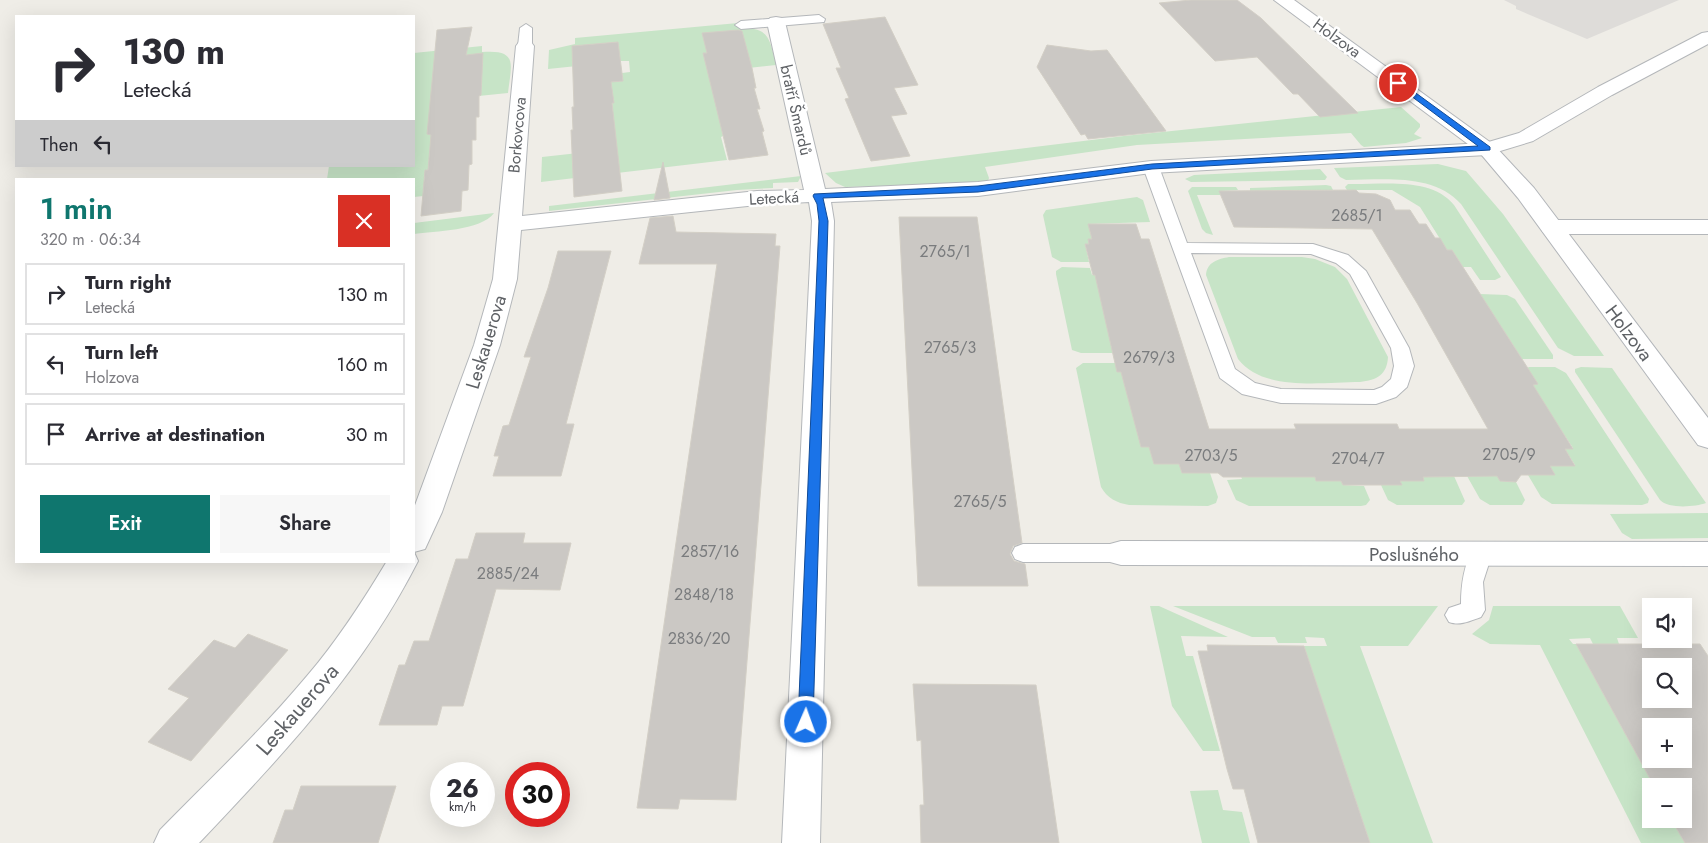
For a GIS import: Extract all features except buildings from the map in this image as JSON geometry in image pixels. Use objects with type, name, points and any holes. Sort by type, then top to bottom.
[{"type":"street","name":"Holzova","points":[[1283,0],[1487,149],[1526,193],[1708,438]]},
{"type":"street","name":"bratří Šmardů","points":[[776,22],[813,186],[821,204],[823,221],[801,843]]},
{"type":"street","name":"Borkovcova","points":[[510,224],[525,37]]},
{"type":"street","points":[[1487,149],[1532,134],[1605,91],[1708,37]]},
{"type":"street","name":"Letecká","points":[[510,224],[757,198],[978,189],[1152,167],[1487,149]]},
{"type":"street","name":"Leskauerova","points":[[415,538],[447,459],[487,345],[505,279],[510,224]]},
{"type":"street","points":[[1551,227],[1708,227]]},
{"type":"street","name":"Poslušného","points":[[1121,553],[1708,554]]},
{"type":"street","name":"Leskauerova","points":[[173,843],[286,725],[318,688],[344,654],[386,591],[401,563]]},
{"type":"lane","points":[[741,25],[819,19]]},
{"type":"lane","points":[[1152,167],[1181,248],[1227,374],[1250,389],[1281,396],[1376,397],[1389,392],[1400,382],[1404,366],[1400,348],[1357,271],[1342,259],[1313,249],[1181,248]]},
{"type":"lane","points":[[1023,553],[1121,553]]},
{"type":"lane","points":[[1456,615],[1473,610],[1472,582],[1481,554]]},
{"type":"shaded area","points":[[1504,0],[1679,0],[1587,39],[1516,9],[1516,6]]},
{"type":"green space","points":[[738,23],[740,29],[757,30],[767,37],[776,65],[713,72],[723,136],[721,137],[727,160],[541,182],[542,157],[615,149],[611,82],[623,81],[622,73],[630,72],[629,61],[620,61],[617,42],[573,46],[573,58],[577,66],[548,69],[549,50],[575,44],[575,38]]},
{"type":"green space","points":[[482,46],[482,52],[502,53],[507,56],[511,67],[508,93],[439,100],[433,145],[430,146],[428,170],[425,170],[423,196],[498,188],[415,197],[415,178],[327,178],[329,167],[415,167],[415,53]]},
{"type":"green space","points":[[1401,107],[1420,124],[1420,127],[1414,134],[1422,138],[1406,143],[1364,147],[1351,133],[1137,145],[985,167],[989,178],[988,181],[958,184],[845,187],[836,183],[825,173],[1124,136]]},
{"type":"green space","points":[[1438,164],[1466,171],[1503,214],[1604,356],[1574,356],[1558,348],[1461,204],[1450,194],[1437,187],[1407,180],[1346,180],[1340,177],[1334,168]]},
{"type":"green space","points":[[1320,169],[1327,177],[1325,180],[1191,182],[1185,179],[1194,175]]},
{"type":"green space","points":[[801,176],[798,182],[773,183],[773,188],[737,190],[549,211],[549,206]]},
{"type":"green space","points":[[1348,184],[1405,184],[1432,190],[1444,196],[1454,205],[1501,277],[1495,280],[1480,280],[1471,267],[1463,267],[1452,250],[1447,250],[1420,207],[1392,190],[1347,190],[1345,187]]},
{"type":"green space","points":[[1331,186],[1333,190],[1250,191],[1250,188]]},
{"type":"green space","points":[[1192,187],[1236,187],[1238,190],[1220,191],[1221,195],[1197,195],[1213,235],[1206,233],[1202,229],[1188,191]]},
{"type":"green space","points":[[1137,197],[1143,200],[1150,222],[1088,224],[1092,239],[1088,239],[1089,244],[1085,244],[1089,262],[1061,262],[1052,257],[1043,215],[1046,210]]},
{"type":"green space","points":[[494,213],[488,219],[479,223],[445,231],[415,234],[415,223]]},
{"type":"green space","points":[[1229,257],[1302,257],[1315,259],[1335,267],[1347,279],[1388,357],[1386,368],[1380,376],[1366,381],[1312,383],[1278,381],[1262,377],[1249,369],[1238,359],[1206,275],[1211,264],[1217,260]]},
{"type":"green space","points":[[1062,267],[1090,268],[1092,275],[1097,275],[1113,353],[1081,353],[1072,350],[1056,274],[1056,271]]},
{"type":"green space","points":[[1480,294],[1507,295],[1515,299],[1553,355],[1553,359],[1522,359]]},
{"type":"green space","points":[[1083,363],[1115,363],[1124,372],[1141,447],[1149,447],[1179,464],[1182,473],[1210,473],[1218,497],[1216,503],[1208,506],[1129,505],[1120,503],[1106,494],[1101,487],[1076,368]]},
{"type":"green space","points":[[1555,367],[1566,373],[1649,499],[1648,503],[1642,505],[1552,504],[1541,497],[1528,475],[1555,475],[1550,466],[1575,465],[1565,449],[1573,448],[1556,422],[1548,422],[1529,385],[1537,384],[1527,368]]},
{"type":"green space","points":[[1581,367],[1612,368],[1706,503],[1675,506],[1660,500],[1575,372],[1575,369]]},
{"type":"green space","points":[[1240,474],[1315,477],[1316,481],[1341,481],[1343,485],[1364,486],[1370,500],[1366,505],[1361,506],[1249,506],[1236,500],[1227,480],[1242,479]]},
{"type":"green space","points":[[1497,475],[1500,481],[1516,482],[1525,500],[1522,505],[1490,505],[1480,499],[1467,476]]},
{"type":"green space","points":[[1454,476],[1465,501],[1462,505],[1397,505],[1388,500],[1381,485],[1401,485],[1400,481],[1424,481],[1423,477]]},
{"type":"green space","points":[[1708,513],[1708,538],[1632,539],[1622,533],[1610,514]]},
{"type":"green space","points":[[1150,606],[1159,606],[1228,637],[1181,636],[1186,656],[1193,656],[1220,751],[1203,751],[1172,706]]},
{"type":"green space","points":[[1173,606],[1438,606],[1408,646],[1360,646],[1433,843],[1370,843],[1304,646],[1327,646],[1324,638],[1305,637],[1307,643],[1278,643],[1275,637],[1252,637]]},
{"type":"green space","points":[[1493,606],[1620,606],[1638,638],[1617,638],[1619,644],[1593,644],[1590,638],[1569,639],[1573,644],[1576,644],[1642,764],[1642,768],[1644,768],[1650,778],[1642,778],[1642,828],[1676,828],[1685,843],[1641,843],[1540,645],[1490,644],[1472,634],[1489,620]]},
{"type":"green space","points":[[1218,790],[1223,810],[1242,812],[1250,843],[1202,843],[1190,791]]},
{"type":"route","points":[[806,722],[823,221],[818,196],[978,189],[1152,167],[1487,149],[1398,83]]}]
